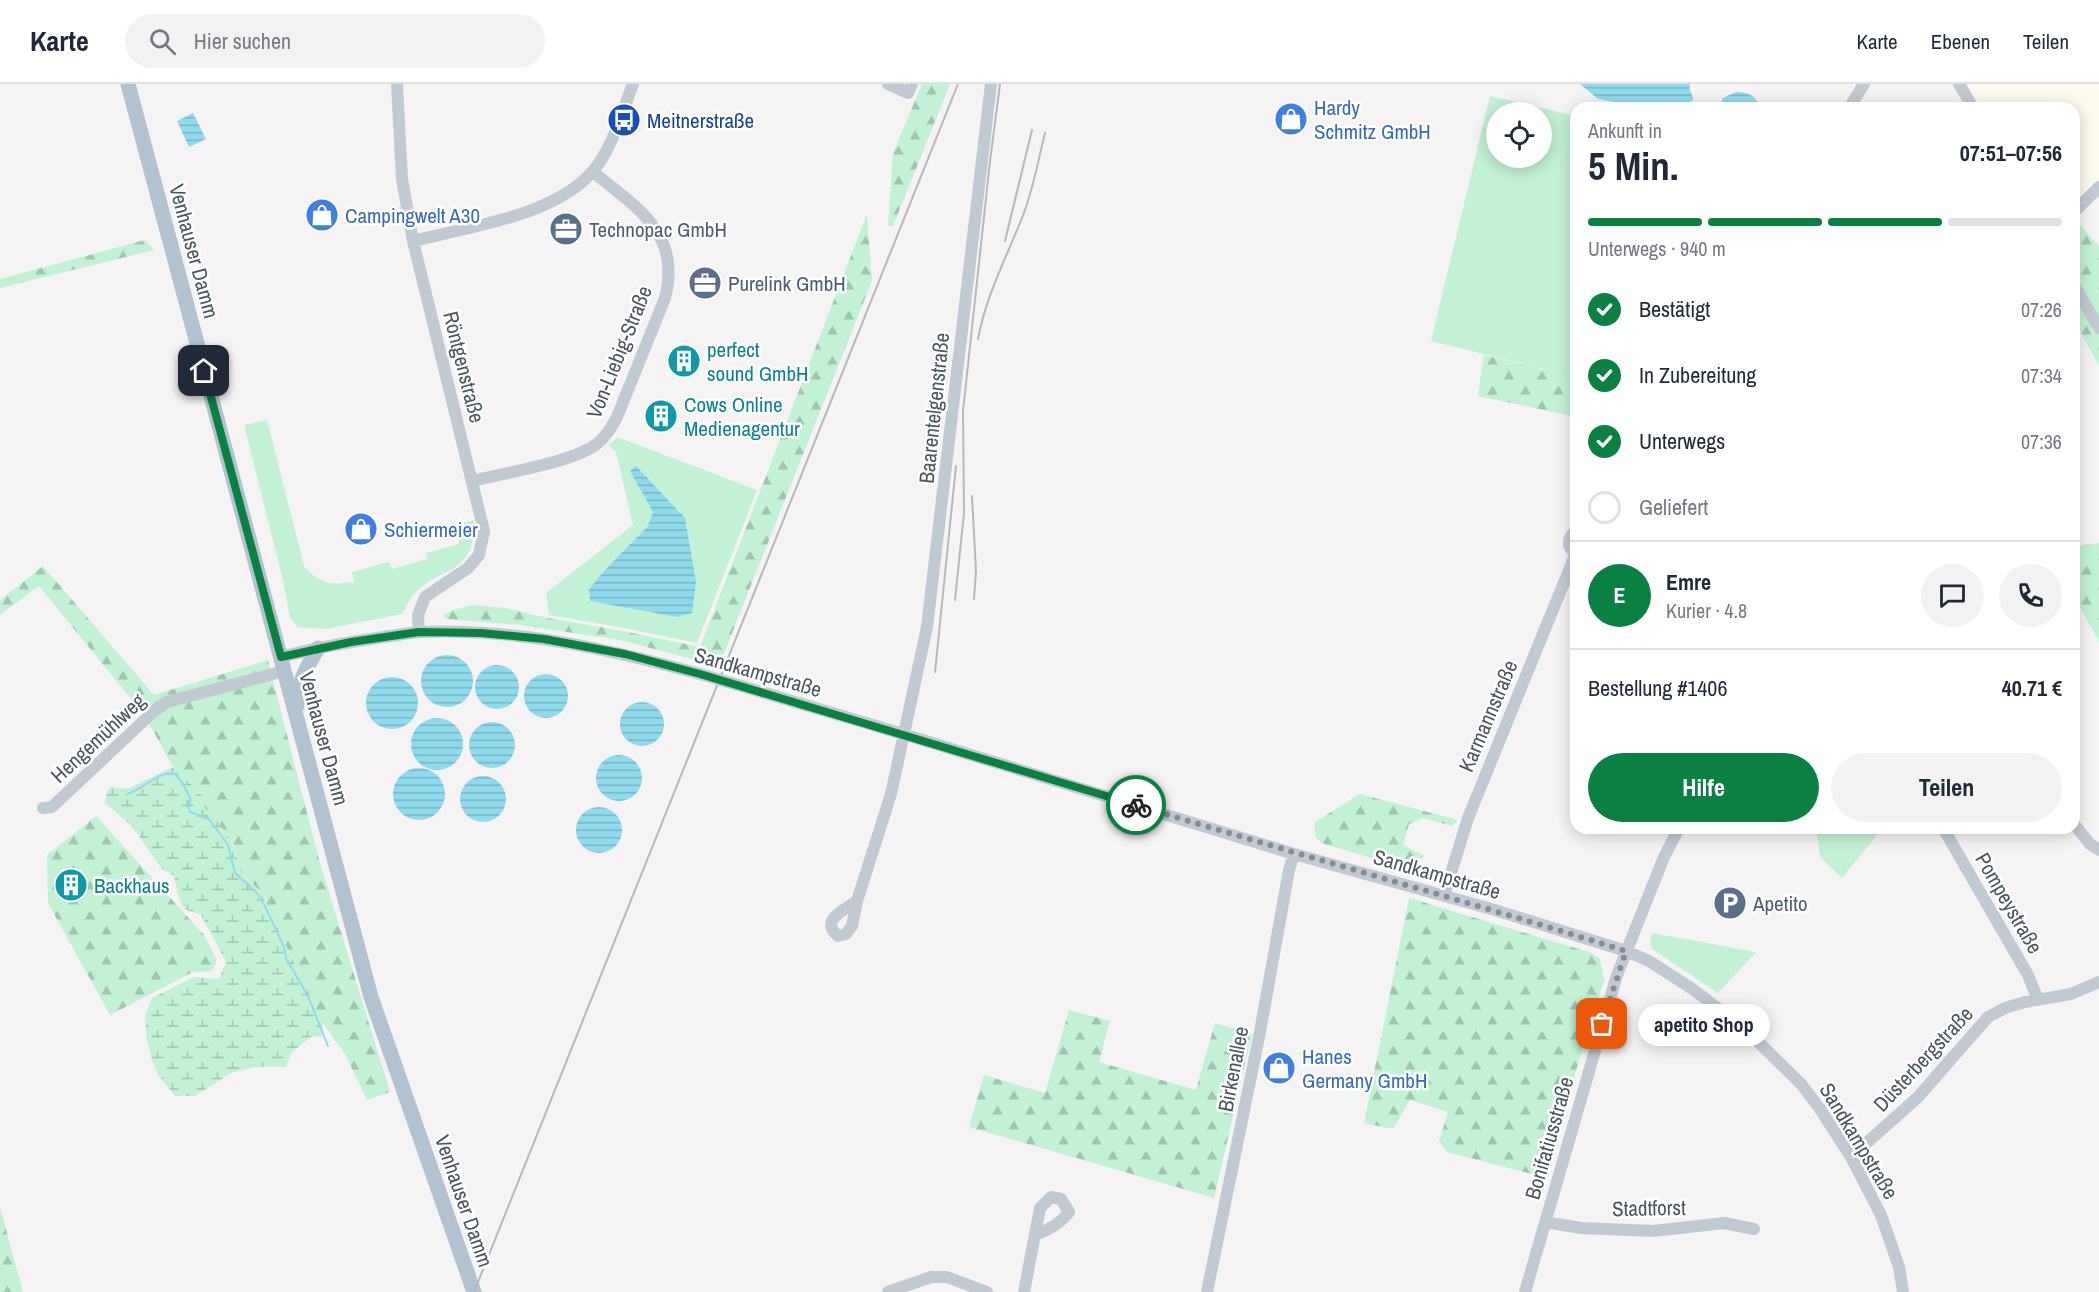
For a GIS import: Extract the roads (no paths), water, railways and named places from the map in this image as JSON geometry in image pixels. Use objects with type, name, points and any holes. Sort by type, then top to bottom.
[{"type":"main road","name":"Venhauser Damm","points":[[128,84],[371,997],[474,1292]]},
{"type":"main road","points":[[302,738],[297,711],[297,690],[318,648]]},
{"type":"street","name":"Röntgenstraße","points":[[397,84],[402,179],[413,241],[484,531],[479,555],[468,568],[425,597],[418,615],[419,632]]},
{"type":"street","points":[[413,241],[536,210],[565,195],[592,172],[610,143],[633,84]]},
{"type":"street","points":[[888,84],[908,93],[912,84]]},
{"type":"street","name":"Baarentelgenstraße","points":[[903,734],[927,627],[991,84]]},
{"type":"street","points":[[1853,102],[1864,84]]},
{"type":"street","points":[[1959,84],[1970,102]]},
{"type":"street","name":"Von-Liebig-Straße","points":[[472,481],[568,457],[586,451],[598,443],[611,429],[617,417],[661,308],[668,288],[668,260],[664,243],[646,215],[592,172]]},
{"type":"street","points":[[2080,206],[2099,186]]},
{"type":"street","points":[[2080,295],[2099,328]]},
{"type":"street","name":"Karmannstraße","points":[[1444,896],[1468,818],[1570,568]]},
{"type":"street","name":"Sandkampstraße","points":[[282,664],[318,648],[419,632],[481,633],[544,639],[625,654],[903,734],[1294,854],[1626,951],[1649,961],[1694,990],[1747,1031],[1802,1085],[1820,1108],[1851,1157],[1881,1215],[1899,1268],[1903,1292]]},
{"type":"street","name":"Hengemühlweg","points":[[43,808],[52,807],[153,712],[167,702],[282,664]]},
{"type":"street","points":[[857,901],[891,794],[903,734]]},
{"type":"street","points":[[2080,832],[2090,844],[2099,850]]},
{"type":"street","name":"Bonifatiusstraße","points":[[1525,1292],[1588,1070],[1626,951],[1664,857],[1676,834]]},
{"type":"street","name":"Pompeystraße","points":[[1946,834],[2028,975],[2038,1000]]},
{"type":"street","name":"Birkenallee","points":[[1207,1292],[1260,1032],[1288,870],[1294,854]]},
{"type":"street","name":"Düsterbergstraße","points":[[1851,1157],[1918,1097],[1989,1017],[2005,1008],[2071,994],[2099,982]]},
{"type":"street","name":"Stadtforst","points":[[1545,1222],[1581,1228],[1653,1231],[1724,1224],[1754,1230]]},
{"type":"street","points":[[1024,1292],[1035,1234]]},
{"type":"street","points":[[888,1292],[931,1277],[947,1276],[987,1292]]},
{"type":"water","points":[[1580,84],[1690,84],[1693,100],[1689,102],[1614,102],[1598,99]]},
{"type":"water","points":[[1736,92],[1751,96],[1758,102],[1721,102],[1723,98]]},
{"type":"water","points":[[193,113],[206,139],[189,147],[177,121]]},
{"type":"water","points":[[636,466],[685,518],[696,582],[692,613],[677,617],[590,601],[589,589],[648,526],[653,512],[630,471]]},
{"type":"water","points":[[442,655],[452,655],[466,662],[473,681],[466,700],[452,707],[442,707],[432,703],[425,696],[421,686],[421,676],[425,666],[432,659]]},
{"type":"water","points":[[497,665],[512,672],[519,687],[512,702],[497,709],[482,702],[475,687],[482,672]]},
{"type":"water","points":[[546,674],[561,681],[568,696],[561,711],[546,718],[531,711],[524,696],[531,681]]},
{"type":"water","points":[[387,677],[397,677],[411,684],[418,703],[411,722],[397,729],[387,729],[377,725],[370,718],[366,708],[366,698],[370,688],[377,681]]},
{"type":"water","points":[[642,702],[657,709],[664,724],[657,739],[642,746],[627,739],[620,724],[627,709]]},
{"type":"water","points":[[432,718],[442,718],[451,722],[459,730],[463,744],[459,758],[451,766],[442,770],[432,770],[423,766],[415,758],[411,749],[411,739],[415,730],[423,722]]},
{"type":"water","points":[[492,722],[508,729],[515,745],[508,761],[492,768],[476,761],[469,745],[476,729]]},
{"type":"water","points":[[619,755],[635,762],[642,778],[635,794],[619,801],[603,794],[596,778],[603,762]]},
{"type":"water","points":[[414,768],[424,768],[433,772],[441,780],[445,794],[441,808],[433,816],[424,820],[414,820],[405,816],[397,808],[393,799],[393,789],[397,780],[405,772]]},
{"type":"water","points":[[483,776],[499,783],[506,799],[499,815],[483,822],[467,815],[460,799],[467,783]]},
{"type":"water","points":[[599,807],[615,814],[622,830],[615,846],[599,853],[583,846],[576,830],[583,814]]},
{"type":"waterway","points":[[127,794],[164,774],[175,774],[182,782],[191,800],[188,806],[190,812],[209,819],[228,845],[235,873],[256,892],[265,906],[284,947],[286,958],[308,996],[328,1046]]},
{"type":"railway","points":[[474,1292],[958,84]]},
{"type":"railway","points":[[955,600],[964,513],[963,411],[1000,84]]},
{"type":"railway","points":[[1005,241],[1032,130]]},
{"type":"railway","points":[[978,339],[991,292],[1026,208],[1045,133]]},
{"type":"railway","points":[[935,672],[956,466]]},
{"type":"railway","points":[[972,496],[976,571],[974,599]]},
{"type":"place","name":"Hardy Schmitz GmbH","points":[[1291,119]]},
{"type":"place","name":"Meitnerstraße","points":[[624,120]]},
{"type":"place","name":"Campingwelt A30","points":[[322,215]]},
{"type":"place","name":"Technopac GmbH","points":[[566,229]]},
{"type":"place","name":"Purelink GmbH","points":[[705,283]]},
{"type":"place","name":"perfect sound GmbH","points":[[684,361]]},
{"type":"place","name":"Cows Online Medienagentur","points":[[661,416]]},
{"type":"place","name":"Schiermeier","points":[[361,529]]},
{"type":"place","name":"Backhaus","points":[[71,885]]},
{"type":"place","name":"Apetito","points":[[1730,903]]},
{"type":"place","name":"apetito Shop","points":[[1602,1024]]},
{"type":"place","name":"Hanes Germany GmbH","points":[[1279,1068]]}]
